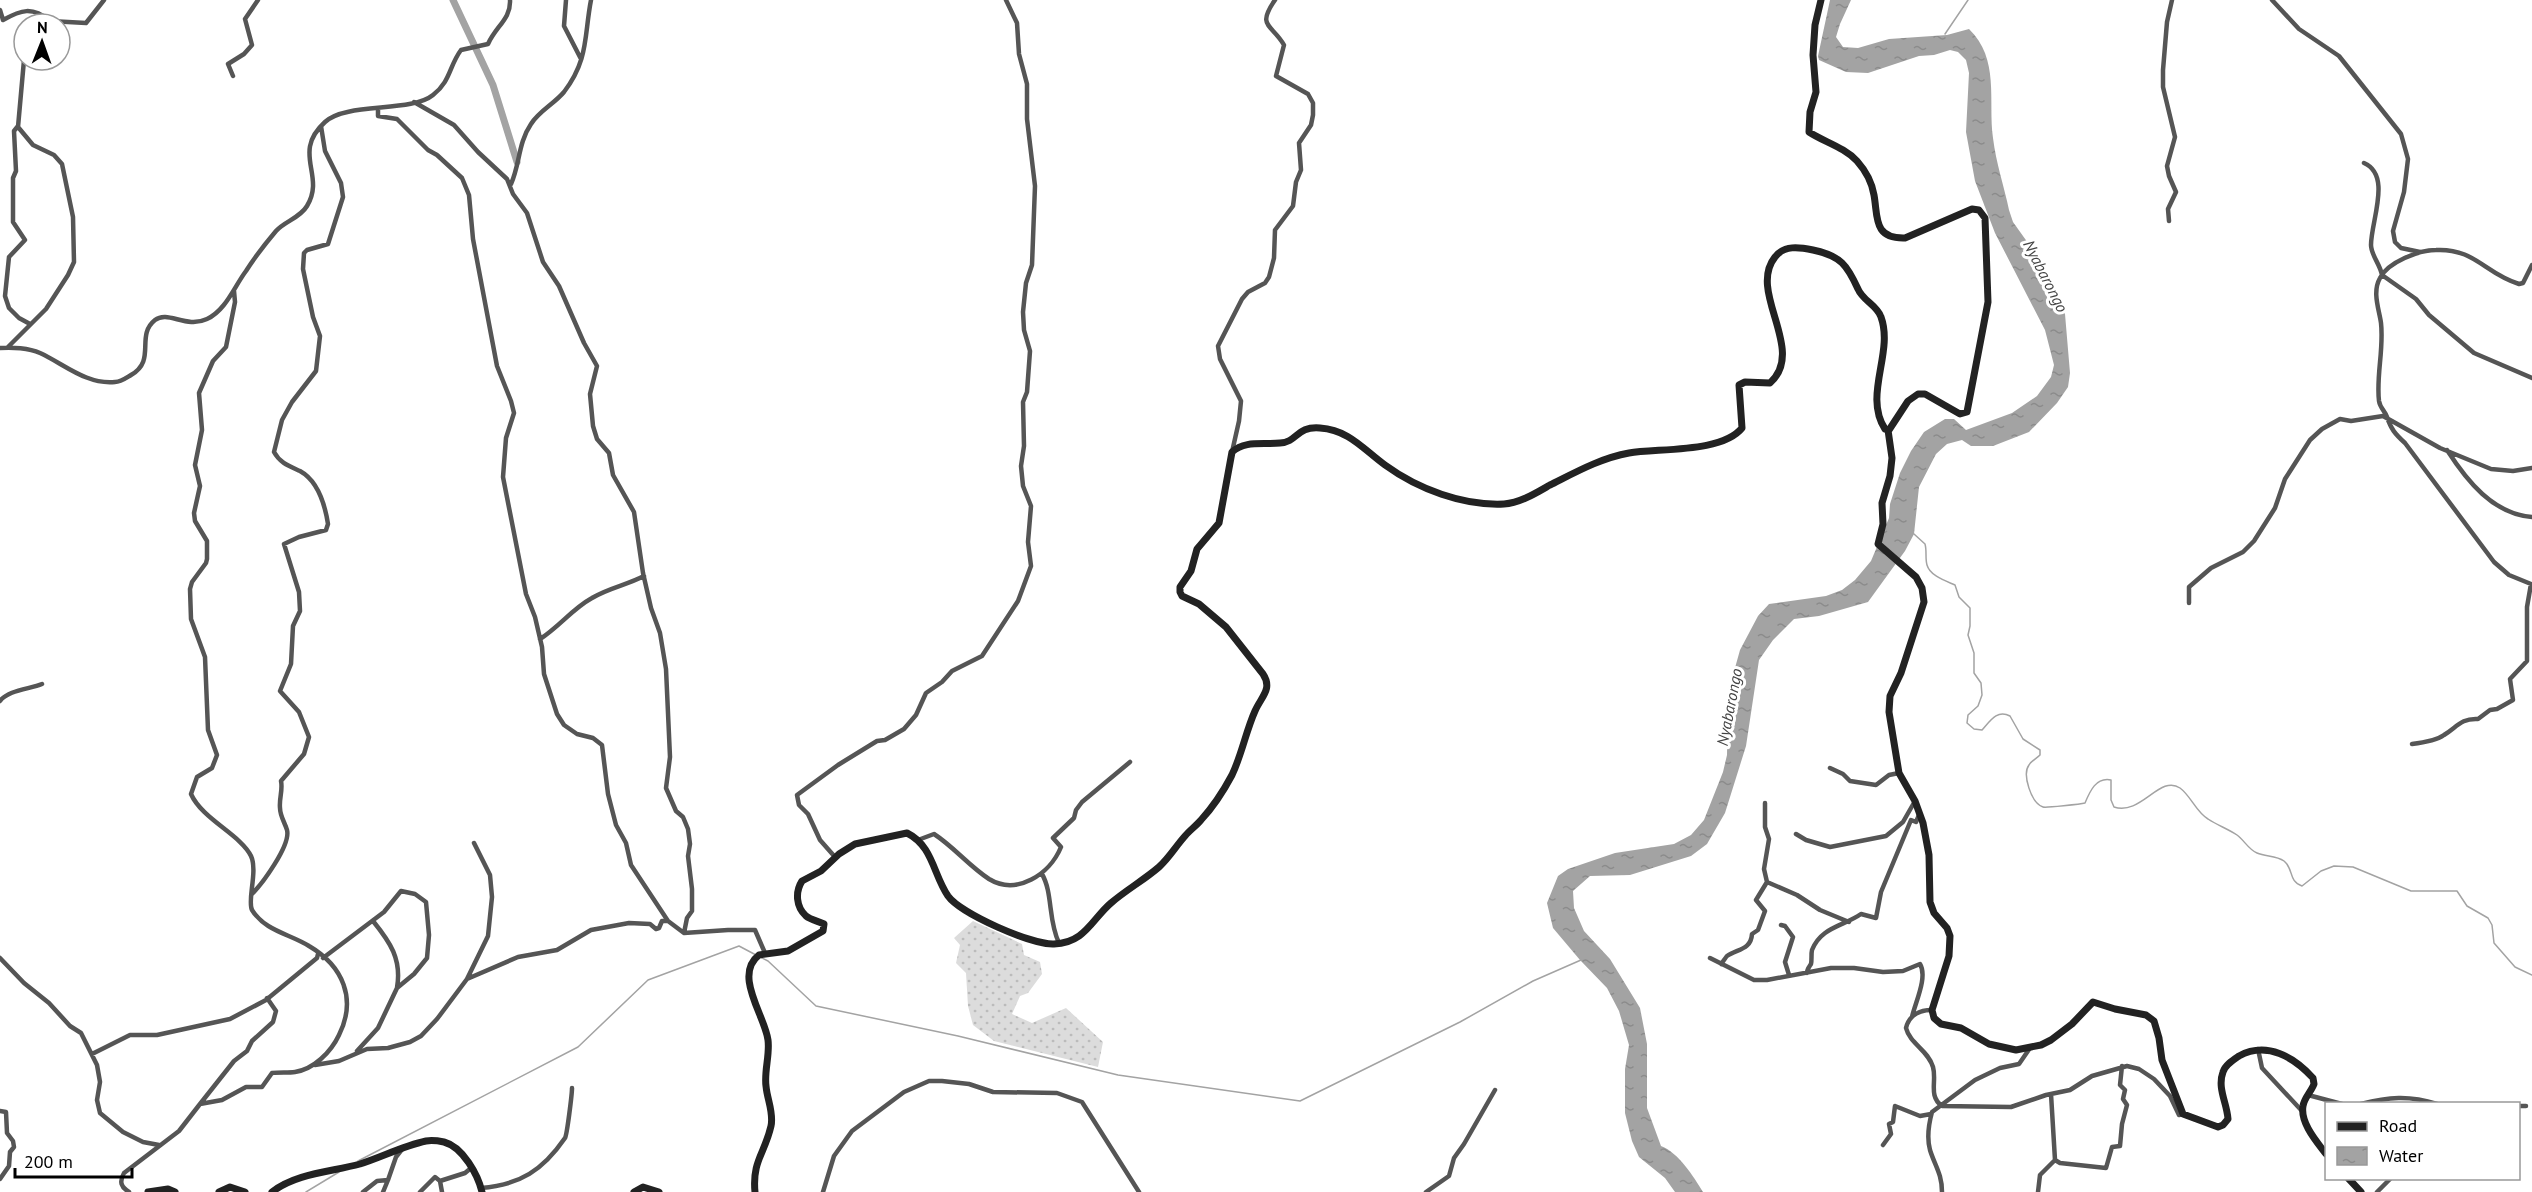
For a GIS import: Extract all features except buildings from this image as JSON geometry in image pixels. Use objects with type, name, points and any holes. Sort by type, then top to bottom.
[{"type":"main road","points":[[1821,0],[1813,42],[1816,92],[1810,112],[1809,130],[1811,134],[1828,141],[1857,161],[1872,186],[1878,223],[1890,235],[1901,238],[1910,237],[1974,209],[1980,210],[1985,218],[1988,302],[1969,410],[1960,414],[1925,394],[1915,394],[1888,430]]},
{"type":"main road","points":[[755,1192],[755,1166],[768,1135],[771,1118],[766,1086],[768,1038],[752,993],[749,973],[751,963],[756,957],[765,953],[788,951],[824,931],[824,924],[805,915],[799,904],[797,891],[802,880],[821,871],[852,845],[906,833],[918,840],[928,852],[950,898],[961,909],[1028,939],[1059,943],[1089,930],[1100,913],[1164,862],[1186,834],[1203,819],[1232,775],[1243,750],[1255,711],[1266,693],[1266,678],[1233,635],[1212,614],[1179,592],[1191,572],[1197,549],[1220,519],[1232,452],[1243,445],[1283,443],[1305,428],[1338,430],[1355,440],[1390,468],[1442,495],[1505,504],[1536,493],[1592,464],[1613,456],[1632,452],[1684,449],[1724,440],[1742,428],[1739,385],[1744,382],[1770,382],[1776,378],[1782,362],[1782,340],[1771,305],[1769,285],[1772,260],[1786,248],[1811,249],[1840,261],[1851,274],[1862,297],[1881,315],[1883,342],[1877,406],[1879,418],[1888,430],[1892,458],[1890,476],[1882,503],[1883,529],[1878,544],[1920,583],[1924,602],[1901,673],[1890,696],[1889,712],[1899,773],[1921,814],[1929,855],[1930,902],[1934,913],[1947,928],[1950,941],[1949,956],[1932,1010],[1935,1018],[1939,1023],[1961,1028],[1989,1044],[2012,1050],[2046,1043],[2062,1033],[2093,1002],[2115,1010],[2146,1015],[2151,1017],[2157,1026],[2162,1060],[2183,1114],[2215,1126],[2224,1124],[2228,1119],[2221,1087],[2224,1069],[2240,1056],[2258,1049],[2279,1052],[2311,1076],[2314,1084],[2302,1111],[2306,1124],[2323,1143]]},
{"type":"main road","points":[[272,1192],[289,1182],[363,1163],[429,1141],[445,1143],[456,1149],[477,1174],[482,1190]]},
{"type":"main road","points":[[2349,1180],[2361,1192]]},
{"type":"main road","points":[[219,1192],[230,1187],[245,1192]]},
{"type":"main road","points":[[148,1192],[163,1189],[175,1192]]},
{"type":"main road","points":[[634,1192],[646,1190],[659,1192]]},
{"type":"street","points":[[72,22],[86,23],[104,0]]},
{"type":"street","points":[[232,76],[228,64],[244,54],[252,45],[244,19],[258,0]]},
{"type":"street","points":[[0,348],[36,351],[64,368],[94,380],[119,381],[142,366],[145,358],[146,334],[156,319],[170,317],[191,324],[216,313],[277,230],[301,214],[309,202],[313,178],[308,162],[308,149],[313,137],[327,120],[372,107],[378,109],[428,99],[439,90],[449,76],[461,50],[488,44],[495,28],[508,16],[510,0]]},
{"type":"street","points":[[566,0],[564,26],[581,59]]},
{"type":"street","points":[[591,0],[588,39],[572,81],[552,105],[531,124],[521,141],[519,158],[511,184],[513,194],[527,213],[543,262],[559,286],[584,343],[597,366],[590,394],[593,426],[597,439],[609,453],[613,475],[634,512],[644,576],[651,608],[660,633],[666,669],[670,757],[666,788],[676,811],[688,829],[692,911],[687,918],[684,933]]},
{"type":"street","points":[[835,857],[820,840],[808,814],[799,805],[797,795],[838,765],[877,741],[885,740],[904,729],[916,715],[926,693],[942,682],[952,671],[982,656],[1018,601],[1031,566],[1028,542],[1031,506],[1023,486],[1021,466],[1024,446],[1023,402],[1027,392],[1030,354],[1023,326],[1023,312],[1026,283],[1032,265],[1035,186],[1027,119],[1027,84],[1019,54],[1017,23],[1006,0]]},
{"type":"street","points":[[1232,452],[1241,401],[1220,359],[1218,346],[1242,299],[1248,292],[1265,283],[1269,277],[1274,258],[1275,230],[1293,206],[1296,182],[1301,170],[1299,143],[1311,126],[1313,115],[1313,103],[1308,94],[1276,76],[1284,45],[1270,30],[1266,18],[1267,11],[1275,0]]},
{"type":"street","points":[[2169,221],[2168,209],[2176,192],[2167,166],[2175,137],[2163,87],[2163,70],[2167,22],[2172,0]]},
{"type":"street","points":[[2272,0],[2299,29],[2339,56],[2401,134],[2408,159],[2404,192],[2394,225],[2393,237],[2401,248],[2423,252],[2441,250],[2465,253],[2493,274],[2519,284],[2523,282],[2532,265]]},
{"type":"street","points":[[0,10],[3,20],[12,15]]},
{"type":"street","points":[[17,12],[21,10],[34,12]]},
{"type":"street","points":[[18,12],[22,10],[33,12]]},
{"type":"street","points":[[0,24],[12,15]]},
{"type":"street","points":[[7,348],[48,306],[72,268],[73,222],[62,164],[54,155],[33,145],[19,131],[23,72]]},
{"type":"street","points":[[427,108],[428,99]]},
{"type":"street","points":[[414,102],[454,125],[511,184]]},
{"type":"street","points":[[378,109],[378,116],[397,119],[462,178],[468,195],[473,239],[497,366],[512,401],[514,412],[506,438],[503,467],[511,524],[526,594],[540,639],[544,674],[557,714],[564,725],[577,734],[593,738],[602,745],[608,794],[616,825],[626,843],[631,865],[668,921],[684,933],[754,930],[765,953]]},
{"type":"street","points":[[18,126],[14,131],[16,171],[13,178],[13,222],[25,240],[9,257],[5,296],[9,308],[19,318],[30,324]]},
{"type":"street","points":[[252,894],[264,881],[287,839],[287,830],[280,809],[283,789],[281,781],[304,754],[309,737],[299,712],[280,691],[289,671],[293,626],[300,611],[299,592],[284,544],[299,537],[326,530],[328,524],[318,491],[311,479],[278,460],[274,452],[282,420],[292,402],[316,371],[320,336],[313,317],[303,269],[304,253],[328,244],[343,197],[340,183],[325,151],[321,126]]},
{"type":"street","points":[[2364,163],[2374,169],[2379,182],[2371,246],[2382,275],[2377,292],[2382,356],[2379,401],[2391,428],[2405,443],[2494,562],[2510,575],[2531,584],[2527,607],[2527,661],[2510,679],[2513,700],[2497,709],[2490,710],[2478,719],[2457,724],[2439,738],[2412,744]]},
{"type":"street","points":[[2382,275],[2395,264],[2423,252]]},
{"type":"street","points":[[2382,275],[2416,299],[2429,315],[2474,353],[2532,378]]},
{"type":"street","points":[[234,291],[226,347],[213,361],[205,375],[199,395],[202,430],[195,465],[200,486],[195,521],[207,541],[207,559],[191,584],[190,611],[205,657],[208,730],[217,755],[212,768],[198,775],[190,794],[199,807],[250,854],[254,877],[252,910],[278,933],[308,945],[321,956],[342,981],[348,1001],[344,1024],[336,1040],[312,1066]]},
{"type":"street","points":[[2189,603],[2188,587],[2211,568],[2243,552],[2254,541],[2275,507],[2285,479],[2316,434],[2340,419],[2351,421],[2379,415],[2387,417],[2447,450],[2496,470],[2513,471],[2532,468]]},
{"type":"street","points":[[2447,450],[2490,502],[2502,510],[2532,517]]},
{"type":"street","points":[[540,639],[552,631],[573,609],[591,598],[644,576]]},
{"type":"street","points":[[0,701],[3,697],[42,684]]},
{"type":"street","points":[[918,840],[934,834],[991,880],[1005,884],[1026,883],[1042,874],[1061,847],[1053,838],[1074,818],[1082,802],[1130,762]]},
{"type":"street","points":[[1830,768],[1843,774],[1850,781],[1876,785],[1889,774],[1899,773]]},
{"type":"street","points":[[1796,834],[1806,840],[1830,847],[1886,836],[1903,822],[1915,801]]},
{"type":"street","points":[[1721,964],[1727,955],[1742,951],[1751,941],[1752,934],[1758,930],[1765,911],[1761,909],[1756,898],[1767,882],[1764,869],[1769,839],[1765,827],[1765,803]]},
{"type":"street","points":[[1807,973],[1812,951],[1821,936],[1861,914],[1876,918],[1881,892],[1908,826],[1911,820],[1916,822],[1921,814]]},
{"type":"street","points":[[200,1104],[222,1100],[246,1087],[262,1087],[272,1073],[295,1072],[339,1060],[367,1049],[405,1045],[418,1037],[442,1014],[450,999],[467,979],[486,940],[492,897],[490,875],[474,843]]},
{"type":"street","points":[[1042,874],[1047,882],[1051,922],[1059,943]]},
{"type":"street","points":[[1767,882],[1797,895],[1820,910],[1849,922]]},
{"type":"street","points":[[92,1053],[130,1035],[157,1035],[220,1023],[255,1007],[317,958],[373,921],[403,891],[417,895],[427,904],[428,956],[414,975],[397,988]]},
{"type":"street","points":[[352,1054],[378,1028],[397,988],[399,973],[393,948],[373,921]]},
{"type":"street","points":[[467,979],[516,957],[557,950],[592,929],[629,923],[650,924],[656,929],[662,921],[668,921]]},
{"type":"street","points":[[1781,925],[1785,926],[1792,936],[1785,962],[1789,975]]},
{"type":"street","points":[[0,958],[70,1026],[81,1033],[97,1065],[100,1082],[97,1100],[100,1113],[123,1132],[143,1142],[159,1145]]},
{"type":"street","points":[[1710,958],[1752,980],[1766,980],[1843,967],[1883,972],[1903,971],[1920,964],[1923,969],[1922,977],[1912,1017]]},
{"type":"street","points":[[129,1192],[122,1184],[121,1179],[124,1173],[178,1131],[234,1061],[247,1051],[252,1041],[273,1022],[276,1011],[267,998]]},
{"type":"street","points":[[1932,1010],[1921,1011],[1912,1017],[1906,1024],[1906,1031],[1931,1061],[1934,1074],[1934,1095],[1940,1105]]},
{"type":"street","points":[[1883,1144],[1891,1134],[1889,1124],[1893,1123],[1895,1106],[1920,1116],[1931,1114],[1975,1080],[2000,1068],[2019,1064],[2030,1048]]},
{"type":"street","points":[[2258,1049],[2262,1068],[2302,1111]]},
{"type":"street","points":[[1940,1105],[2003,1108],[2067,1091],[2079,1086],[2092,1076],[2122,1066],[2135,1067],[2153,1078],[2166,1090],[2178,1114],[2183,1114]]},
{"type":"street","points":[[2055,1160],[2060,1163],[2106,1168],[2112,1147],[2120,1146],[2127,1105],[2123,1099],[2124,1090],[2120,1085],[2122,1066]]},
{"type":"street","points":[[823,1192],[834,1156],[852,1131],[904,1092],[929,1081],[964,1083],[993,1092],[1054,1092],[1080,1101],[1139,1192]]},
{"type":"street","points":[[482,1190],[512,1183],[547,1161],[566,1136],[572,1088]]},
{"type":"street","points":[[1426,1192],[1449,1176],[1458,1150],[1464,1144],[1495,1090]]},
{"type":"street","points":[[2038,1192],[2040,1175],[2055,1160],[2051,1094]]},
{"type":"street","points":[[2308,1095],[2334,1102]]},
{"type":"street","points":[[2369,1102],[2394,1096],[2430,1102]]},
{"type":"street","points":[[2520,1106],[2526,1106]]},
{"type":"street","points":[[0,1111],[6,1112],[7,1133],[14,1147],[10,1152],[9,1166],[0,1179]]},
{"type":"street","points":[[1931,1114],[1928,1140],[1930,1151],[1940,1172],[1942,1192]]},
{"type":"street","points":[[383,1192],[396,1157],[403,1148]]},
{"type":"street","points":[[441,1181],[465,1173],[471,1168]]},
{"type":"street","points":[[420,1192],[435,1177],[441,1181]]},
{"type":"street","points":[[363,1192],[377,1181],[388,1180]]},
{"type":"street","points":[[2377,1192],[2390,1180]]},
{"type":"street","points":[[441,1181],[442,1192]]},
{"type":"shaded area","points":[[973,921],[1022,944],[1024,955],[1040,962],[1042,974],[1028,993],[1020,996],[1012,1014],[1032,1023],[1066,1008],[1103,1042],[1098,1067],[994,1041],[973,1025],[968,1006],[966,973],[956,963],[960,945],[954,938]]},
{"type":"water","name":"Nyabarongo","points":[[1830,0],[1851,0],[1836,37],[1843,47],[1858,48],[1889,39],[1947,35],[1969,29],[1979,41],[1989,67],[1993,138],[2009,210],[2013,222],[2028,243],[2065,314],[2070,373],[2068,387],[2057,403],[2029,432],[1993,446],[1971,446],[1962,440],[1947,444],[1936,454],[1919,487],[1914,534],[1905,551],[1868,602],[1819,616],[1794,619],[1773,640],[1759,660],[1746,746],[1725,813],[1707,844],[1691,856],[1630,875],[1590,876],[1573,891],[1574,908],[1584,931],[1610,959],[1640,1008],[1647,1044],[1647,1108],[1661,1146],[1680,1159],[1703,1192],[1675,1192],[1665,1178],[1639,1157],[1632,1141],[1625,1113],[1625,1069],[1629,1045],[1619,1011],[1607,988],[1553,928],[1547,903],[1558,876],[1568,869],[1615,853],[1674,844],[1691,835],[1704,820],[1723,772],[1727,755],[1728,693],[1740,650],[1758,616],[1769,604],[1826,596],[1842,590],[1855,580],[1871,561],[1889,518],[1890,504],[1900,473],[1924,432],[1945,419],[1954,419],[1966,430],[2012,413],[2037,396],[2051,377],[2054,365],[2045,330],[1995,233],[1975,181],[1966,132],[1969,73],[1966,60],[1958,52],[1950,50],[1934,55],[1919,56],[1868,73],[1846,72],[1819,60],[1818,56]]},
{"type":"waterway","points":[[453,0],[493,85],[517,162]]},
{"type":"waterway","points":[[1945,34],[1968,0]]},
{"type":"waterway","points":[[1914,534],[1925,544],[1926,562],[1931,572],[1955,585],[1959,597],[1970,608],[1968,635],[1974,653],[1974,673],[1981,683],[1982,695],[1978,706],[1968,715],[1967,723],[1974,729],[1982,730],[1994,717],[2001,714],[2010,716],[2023,739],[2040,750],[2040,755],[2027,769],[2027,781],[2031,794],[2043,807],[2085,803],[2094,786],[2106,780],[2111,780],[2111,800],[2114,807],[2124,808],[2133,806],[2165,786],[2173,785],[2184,791],[2204,816],[2237,835],[2254,852],[2284,861],[2295,881],[2302,886],[2321,871],[2334,866],[2353,867],[2411,891],[2457,891],[2467,906],[2488,918],[2492,925],[2494,943],[2515,967],[2532,975]]},
{"type":"waterway","points":[[358,1161],[578,1047],[648,980],[739,946],[756,955]]},
{"type":"waterway","points":[[760,957],[768,961],[816,1006],[958,1036],[1118,1075],[1300,1101],[1460,1022],[1533,981],[1581,960]]},
{"type":"waterway","points":[[306,1192],[339,1172]]}]
